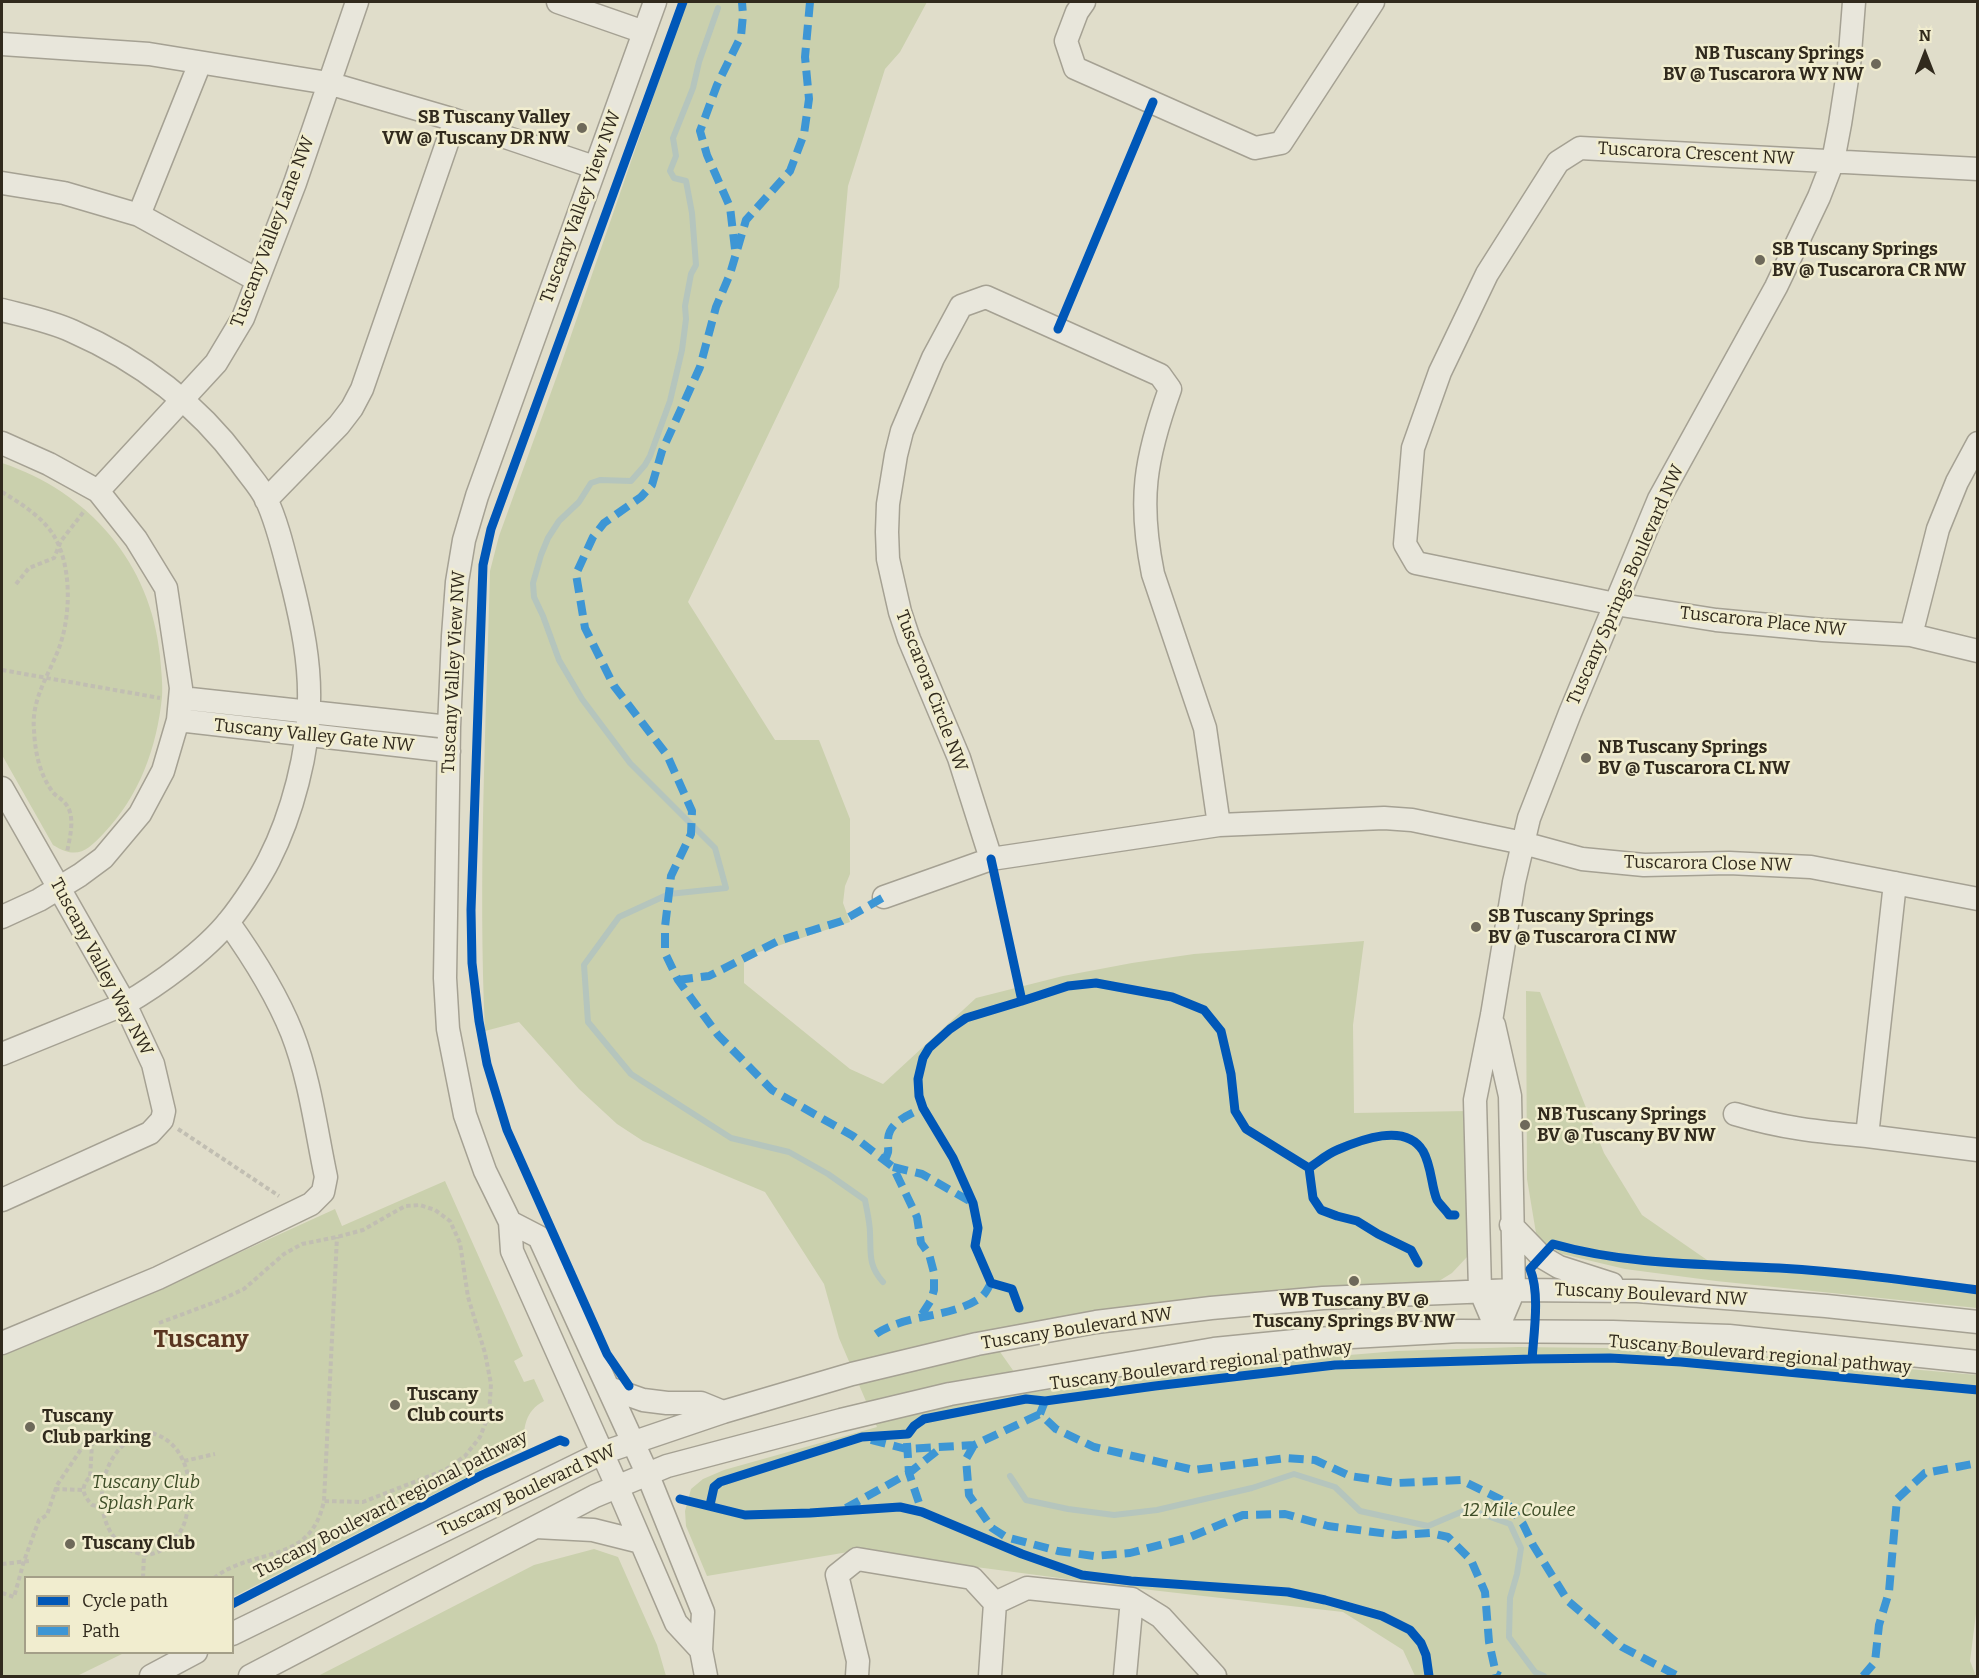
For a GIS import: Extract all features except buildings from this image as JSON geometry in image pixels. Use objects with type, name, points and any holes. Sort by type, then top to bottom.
[{"type":"street","name":"Tuscany Valley Lane NW","points":[[98,491],[216,363],[243,318],[295,183],[357,2]]},
{"type":"street","points":[[558,2],[644,32]]},
{"type":"street","name":"Tuscany Valley View NW","points":[[655,2],[477,496],[464,540],[457,582],[449,727],[445,968],[448,1029],[465,1115],[485,1171],[510,1222],[512,1251],[676,1623],[701,1650]]},
{"type":"street","points":[[1084,2],[1077,12],[1066,40],[1075,68],[1255,148],[1281,142],[1372,2]]},
{"type":"street","name":"Tuscany Springs Boulevard NW","points":[[1497,1330],[1480,1290],[1475,1100],[1492,1015],[1504,932],[1529,818],[1659,499],[1776,287],[1807,224],[1833,161],[1849,66],[1854,2]]},
{"type":"street","points":[[2,44],[149,54],[328,83],[455,120],[594,167]]},
{"type":"street","points":[[140,215],[200,63]]},
{"type":"street","points":[[266,500],[339,425],[352,408],[362,389],[455,120]]},
{"type":"street","name":"Tuscarora Crescent NW","points":[[1615,604],[1416,564],[1405,544],[1413,448],[1440,372],[1488,274],[1558,162],[1580,148],[1977,169]]},
{"type":"street","points":[[2,183],[64,193],[140,215],[257,280]]},
{"type":"street","name":"Tuscarora Circle NW","points":[[991,859],[959,758],[900,612],[888,559],[887,532],[889,496],[902,431],[933,358],[961,306],[986,297],[1160,375],[1170,389],[1154,434],[1146,475],[1145,523],[1153,574],[1206,728],[1219,825]]},
{"type":"street","points":[[2,310],[70,330],[132,361],[195,410],[225,441],[266,500],[284,554],[302,626],[309,698],[306,735],[296,787],[285,820],[269,861],[228,922],[203,947],[173,971],[125,1004],[2,1054]]},
{"type":"street","points":[[2,443],[49,464],[98,491],[136,539],[166,588],[176,644],[171,698],[178,720],[163,771],[140,814],[103,858],[39,900],[2,917]]},
{"type":"street","points":[[1911,635],[1938,529],[1957,482],[1977,443]]},
{"type":"street","name":"Tuscarora Place NW","points":[[1615,604],[1716,620],[1911,635],[1977,651]]},
{"type":"street","name":"Tuscany Valley Gate NW","points":[[171,698],[449,727]]},
{"type":"street","name":"Tuscany Valley Gate NW","points":[[178,720],[449,751]]},
{"type":"street","name":"Tuscany Valley Way NW","points":[[2,788],[125,1004],[153,1064],[162,1101],[162,1120]]},
{"type":"street","points":[[884,897],[991,859],[1219,825],[1384,818],[1443,825],[1523,843]]},
{"type":"street","name":"Tuscarora Close NW","points":[[1523,843],[1564,855],[1610,863],[1644,865],[1729,862],[1811,867],[1977,899]]},
{"type":"street","points":[[1867,1136],[1894,883]]},
{"type":"street","points":[[2,1343],[158,1278],[318,1199],[325,1186],[326,1177],[302,1064],[292,1034],[281,1007],[254,959],[228,922]]},
{"type":"street","name":"Tuscany Springs Boulevard NW","points":[[1492,1015],[1510,1096],[1514,1290],[1497,1330]]},
{"type":"street","points":[[1736,1114],[1793,1129],[1977,1150]]},
{"type":"street","points":[[2,1200],[150,1134],[162,1120]]},
{"type":"street","points":[[510,1222],[539,1237],[646,1473],[703,1612],[701,1650],[706,1677]]},
{"type":"street","points":[[1511,1225],[1542,1257],[1559,1267],[1637,1292]]},
{"type":"street","name":"Tuscany Boulevard NW","points":[[234,1633],[602,1453],[723,1412],[852,1374],[977,1344],[1096,1322],[1211,1308],[1323,1298],[1480,1290],[1637,1292],[1826,1306],[1977,1322]]},
{"type":"street","name":"Tuscany Boulevard NW","points":[[250,1677],[535,1527],[646,1473],[841,1420],[950,1394],[1214,1349],[1315,1339],[1497,1330],[1729,1336],[1977,1362]]},
{"type":"street","points":[[609,1388],[643,1400],[701,1403],[723,1412]]},
{"type":"street","points":[[535,1527],[593,1530],[641,1542]]},
{"type":"street","points":[[857,1677],[858,1661],[837,1575],[857,1559],[972,1578],[995,1603],[990,1677]]},
{"type":"street","points":[[995,1603],[1027,1588],[1132,1599],[1161,1617],[1215,1677]]},
{"type":"street","points":[[1125,1677],[1132,1599]]},
{"type":"street","points":[[151,1677],[194,1654]]},
{"type":"path","points":[[2,492],[44,523],[54,536],[64,564],[68,609],[58,650],[36,701],[33,722],[40,768],[52,792],[64,801],[71,814],[66,852]]},
{"type":"path","points":[[16,584],[29,568],[54,558],[61,541],[85,510]]},
{"type":"path","points":[[2,670],[171,698]]},
{"type":"path","points":[[162,1120],[191,1136],[298,1209]]},
{"type":"path","points":[[159,1323],[244,1289],[284,1254],[302,1244],[337,1238],[363,1230],[405,1206],[420,1205],[435,1210],[450,1221],[458,1235],[469,1304],[485,1353],[491,1384],[489,1414],[480,1437],[465,1456],[445,1470],[363,1502],[324,1502]]},
{"type":"path","points":[[217,1576],[232,1566],[290,1549],[313,1529],[320,1518],[324,1502],[337,1238]]},
{"type":"path","points":[[1584,1252],[1660,1263],[1780,1268],[1977,1290]]},
{"type":"path","points":[[152,1433],[162,1436],[171,1442],[184,1461],[190,1497],[184,1524],[179,1534],[162,1551],[144,1554],[135,1552],[116,1540],[107,1524],[103,1507],[104,1476],[110,1461],[124,1442],[142,1434],[152,1433]]},
{"type":"path","points":[[2,1593],[14,1597],[39,1520],[47,1515],[55,1489],[88,1439],[92,1444],[90,1478]]},
{"type":"path","points":[[184,1461],[215,1454]]},
{"type":"path","points":[[103,1507],[92,1505],[83,1490],[84,1484],[90,1478],[99,1474],[104,1476]]},
{"type":"path","points":[[55,1489],[83,1490]]},
{"type":"path","points":[[143,1576],[144,1554]]},
{"type":"path","points":[[2,1564],[26,1561]]},
{"type":"green space","name":"12 Mile Coulee","points":[[686,2],[927,2],[900,52],[885,69],[848,186],[839,287],[688,602],[775,740],[819,740],[850,819],[850,874],[845,886],[843,903],[850,922],[744,957],[744,983],[850,1069],[883,1084],[976,998],[1063,976],[1132,963],[1194,954],[1364,941],[1353,1025],[1354,1113],[1468,1111],[1471,1238],[1467,1257],[1452,1273],[1439,1281],[1247,1293],[1139,1306],[986,1332],[1029,1393],[1167,1372],[1279,1361],[1397,1351],[1518,1347],[1684,1349],[1977,1375],[1978,1598],[1970,1661],[1976,1676],[1415,1676],[1403,1650],[1343,1612],[1151,1590],[854,1551],[707,1576],[686,1526],[685,1511],[691,1489],[703,1479],[724,1470],[877,1427],[839,1338],[824,1284],[765,1192],[643,1141],[617,1124],[579,1089],[519,1022],[485,1031],[482,916],[490,571],[499,536],[558,373]]},
{"type":"green space","points":[[2,463],[62,492],[88,512],[129,562],[144,591],[154,622],[160,656],[162,692],[160,716],[151,753],[127,804],[116,819],[92,845],[75,853],[61,850],[53,845],[2,755]]},
{"type":"green space","points":[[1526,991],[1540,992],[1604,1153],[1642,1215],[1710,1262],[1767,1263],[1977,1285],[1977,1308],[1716,1281],[1625,1269],[1562,1254],[1544,1243],[1536,1233],[1527,1179]]},
{"type":"green space","name":"Tuscany Club Splash Park","points":[[445,1181],[523,1356],[514,1361],[524,1382],[534,1379],[544,1401],[529,1415],[524,1434],[524,1448],[234,1596],[234,1576],[24,1576],[24,1654],[122,1654],[77,1676],[2,1676],[2,1354],[129,1303],[335,1209],[342,1226]]},
{"type":"green space","points":[[594,1549],[618,1557],[657,1645],[666,1676],[318,1676],[534,1565]]},
{"type":"waterway","points":[[718,8],[699,62],[693,88],[673,138],[676,156],[670,171],[674,178],[686,181],[692,213],[696,265],[691,274],[685,306],[686,319],[682,350],[670,401],[645,465],[631,481],[600,480],[591,483],[579,502],[559,521],[548,538],[533,583],[534,597],[559,660],[582,699],[630,763],[715,848],[726,888],[669,894],[619,917],[584,965],[588,1022],[631,1074],[731,1138],[789,1152],[828,1174],[865,1200],[870,1225],[871,1259],[883,1282]]},
{"type":"waterway","points":[[1010,1476],[1026,1500],[1068,1509],[1114,1515],[1157,1510],[1252,1488],[1294,1474],[1335,1487],[1360,1511],[1428,1526],[1468,1509],[1510,1524],[1521,1548],[1510,1598],[1509,1637],[1535,1672],[1544,1676]]},
{"type":"marked path","points":[[735,249],[730,207],[707,155],[700,131],[717,85],[741,36],[742,2]]},
{"type":"marked path","points":[[810,2],[805,57],[809,99],[804,134],[790,171],[746,220],[730,274],[716,307],[700,367],[662,451],[652,485],[641,497],[604,523],[593,537],[576,574],[585,628],[614,686],[667,755],[692,811],[691,834],[671,876],[665,927],[665,953],[678,980],[718,1035],[772,1090],[853,1136],[893,1167],[917,1217],[921,1243],[929,1254],[934,1273],[934,1290],[931,1300],[919,1319]]},
{"type":"marked path","points":[[678,980],[709,976],[778,941],[842,921],[884,897]]},
{"type":"marked path","points":[[884,1161],[892,1128],[901,1119],[923,1108]]},
{"type":"marked path","points":[[893,1167],[922,1174],[973,1203]]},
{"type":"marked path","points":[[876,1334],[901,1322],[968,1305],[982,1297],[991,1283]]},
{"type":"marked path","points":[[1045,1401],[1040,1414],[1056,1429],[1094,1447],[1194,1470],[1286,1458],[1315,1460],[1350,1476],[1397,1483],[1461,1480],[1506,1502],[1523,1524],[1533,1545],[1568,1601],[1622,1647],[1678,1676]]},
{"type":"marked path","points":[[871,1440],[906,1449],[974,1445],[1040,1414]]},
{"type":"marked path","points":[[907,1443],[909,1473],[922,1512]]},
{"type":"marked path","points":[[974,1445],[966,1459],[969,1495],[992,1528],[1006,1537],[1058,1551],[1094,1556],[1130,1553],[1190,1537],[1243,1515],[1285,1514],[1328,1526],[1396,1535],[1430,1533],[1448,1537],[1471,1560],[1485,1592],[1489,1642],[1496,1674],[1500,1676]]},
{"type":"marked path","points":[[846,1508],[909,1473],[942,1447]]},
{"type":"marked path","points":[[1863,1676],[1875,1662],[1879,1625],[1889,1592],[1897,1499],[1925,1473],[1978,1463]]},
{"type":"cycle path","points":[[629,1386],[607,1354],[507,1130],[487,1064],[479,1021],[472,963],[471,910],[483,565],[491,529],[683,2]]},
{"type":"cycle path","points":[[1058,329],[1153,102]]},
{"type":"cycle path","points":[[991,859],[1022,1001],[1068,986],[1096,983],[1172,997],[1204,1010],[1221,1031],[1231,1074],[1235,1111],[1246,1129],[1309,1168],[1313,1198],[1321,1210],[1357,1221],[1411,1250],[1418,1263]]},
{"type":"cycle path","points":[[1019,1308],[1012,1289],[991,1283],[975,1246],[978,1228],[973,1203],[953,1158],[923,1108],[919,1096],[918,1079],[923,1058],[929,1048],[950,1029],[966,1018],[1022,1001]]},
{"type":"cycle path","points":[[1309,1168],[1333,1152],[1370,1138],[1394,1135],[1405,1137],[1415,1142],[1423,1151],[1437,1200],[1449,1215],[1455,1215]]},
{"type":"cycle path","points":[[1532,1359],[1536,1301],[1530,1269],[1553,1244],[1637,1260],[1829,1272],[1978,1290]]},
{"type":"cycle path","name":"Tuscany Boulevard regional pathway","points":[[710,1505],[714,1487],[720,1482],[862,1437],[908,1434],[924,1419],[1026,1399],[1045,1401],[1335,1365],[1610,1358],[1681,1362],[1978,1390]]},
{"type":"cycle path","name":"Tuscany Boulevard regional pathway","points":[[234,1603],[482,1475],[560,1440],[565,1442]]},
{"type":"cycle path","points":[[680,1499],[745,1515],[900,1507],[922,1512],[1022,1554],[1082,1575],[1131,1581],[1288,1592],[1325,1600],[1382,1616],[1410,1630],[1421,1643],[1426,1655],[1429,1676]]},
{"type":"place","name":"NB Tuscany Springs BV @ Tuscarora WY NW","points":[[1876,64]]},
{"type":"place","name":"SB Tuscany Valley VW @ Tuscany DR NW","points":[[582,128]]},
{"type":"place","name":"SB Tuscany Springs BV @ Tuscarora CR NW","points":[[1760,260]]},
{"type":"place","name":"NB Tuscany Springs BV @ Tuscarora CL NW","points":[[1586,758]]},
{"type":"place","name":"SB Tuscany Springs BV @ Tuscarora CI NW","points":[[1476,927]]},
{"type":"place","name":"NB Tuscany Springs BV @ Tuscany BV NW","points":[[1525,1125]]},
{"type":"place","name":"WB Tuscany BV @ Tuscany Springs BV NW","points":[[1354,1281]]},
{"type":"place","name":"Tuscany Club courts","points":[[395,1405]]},
{"type":"place","name":"Tuscany Club parking","points":[[30,1427]]},
{"type":"place","name":"Tuscany Club","points":[[70,1544]]},
{"type":"district","name":"Tuscany","points":[[201,1340]]}]
